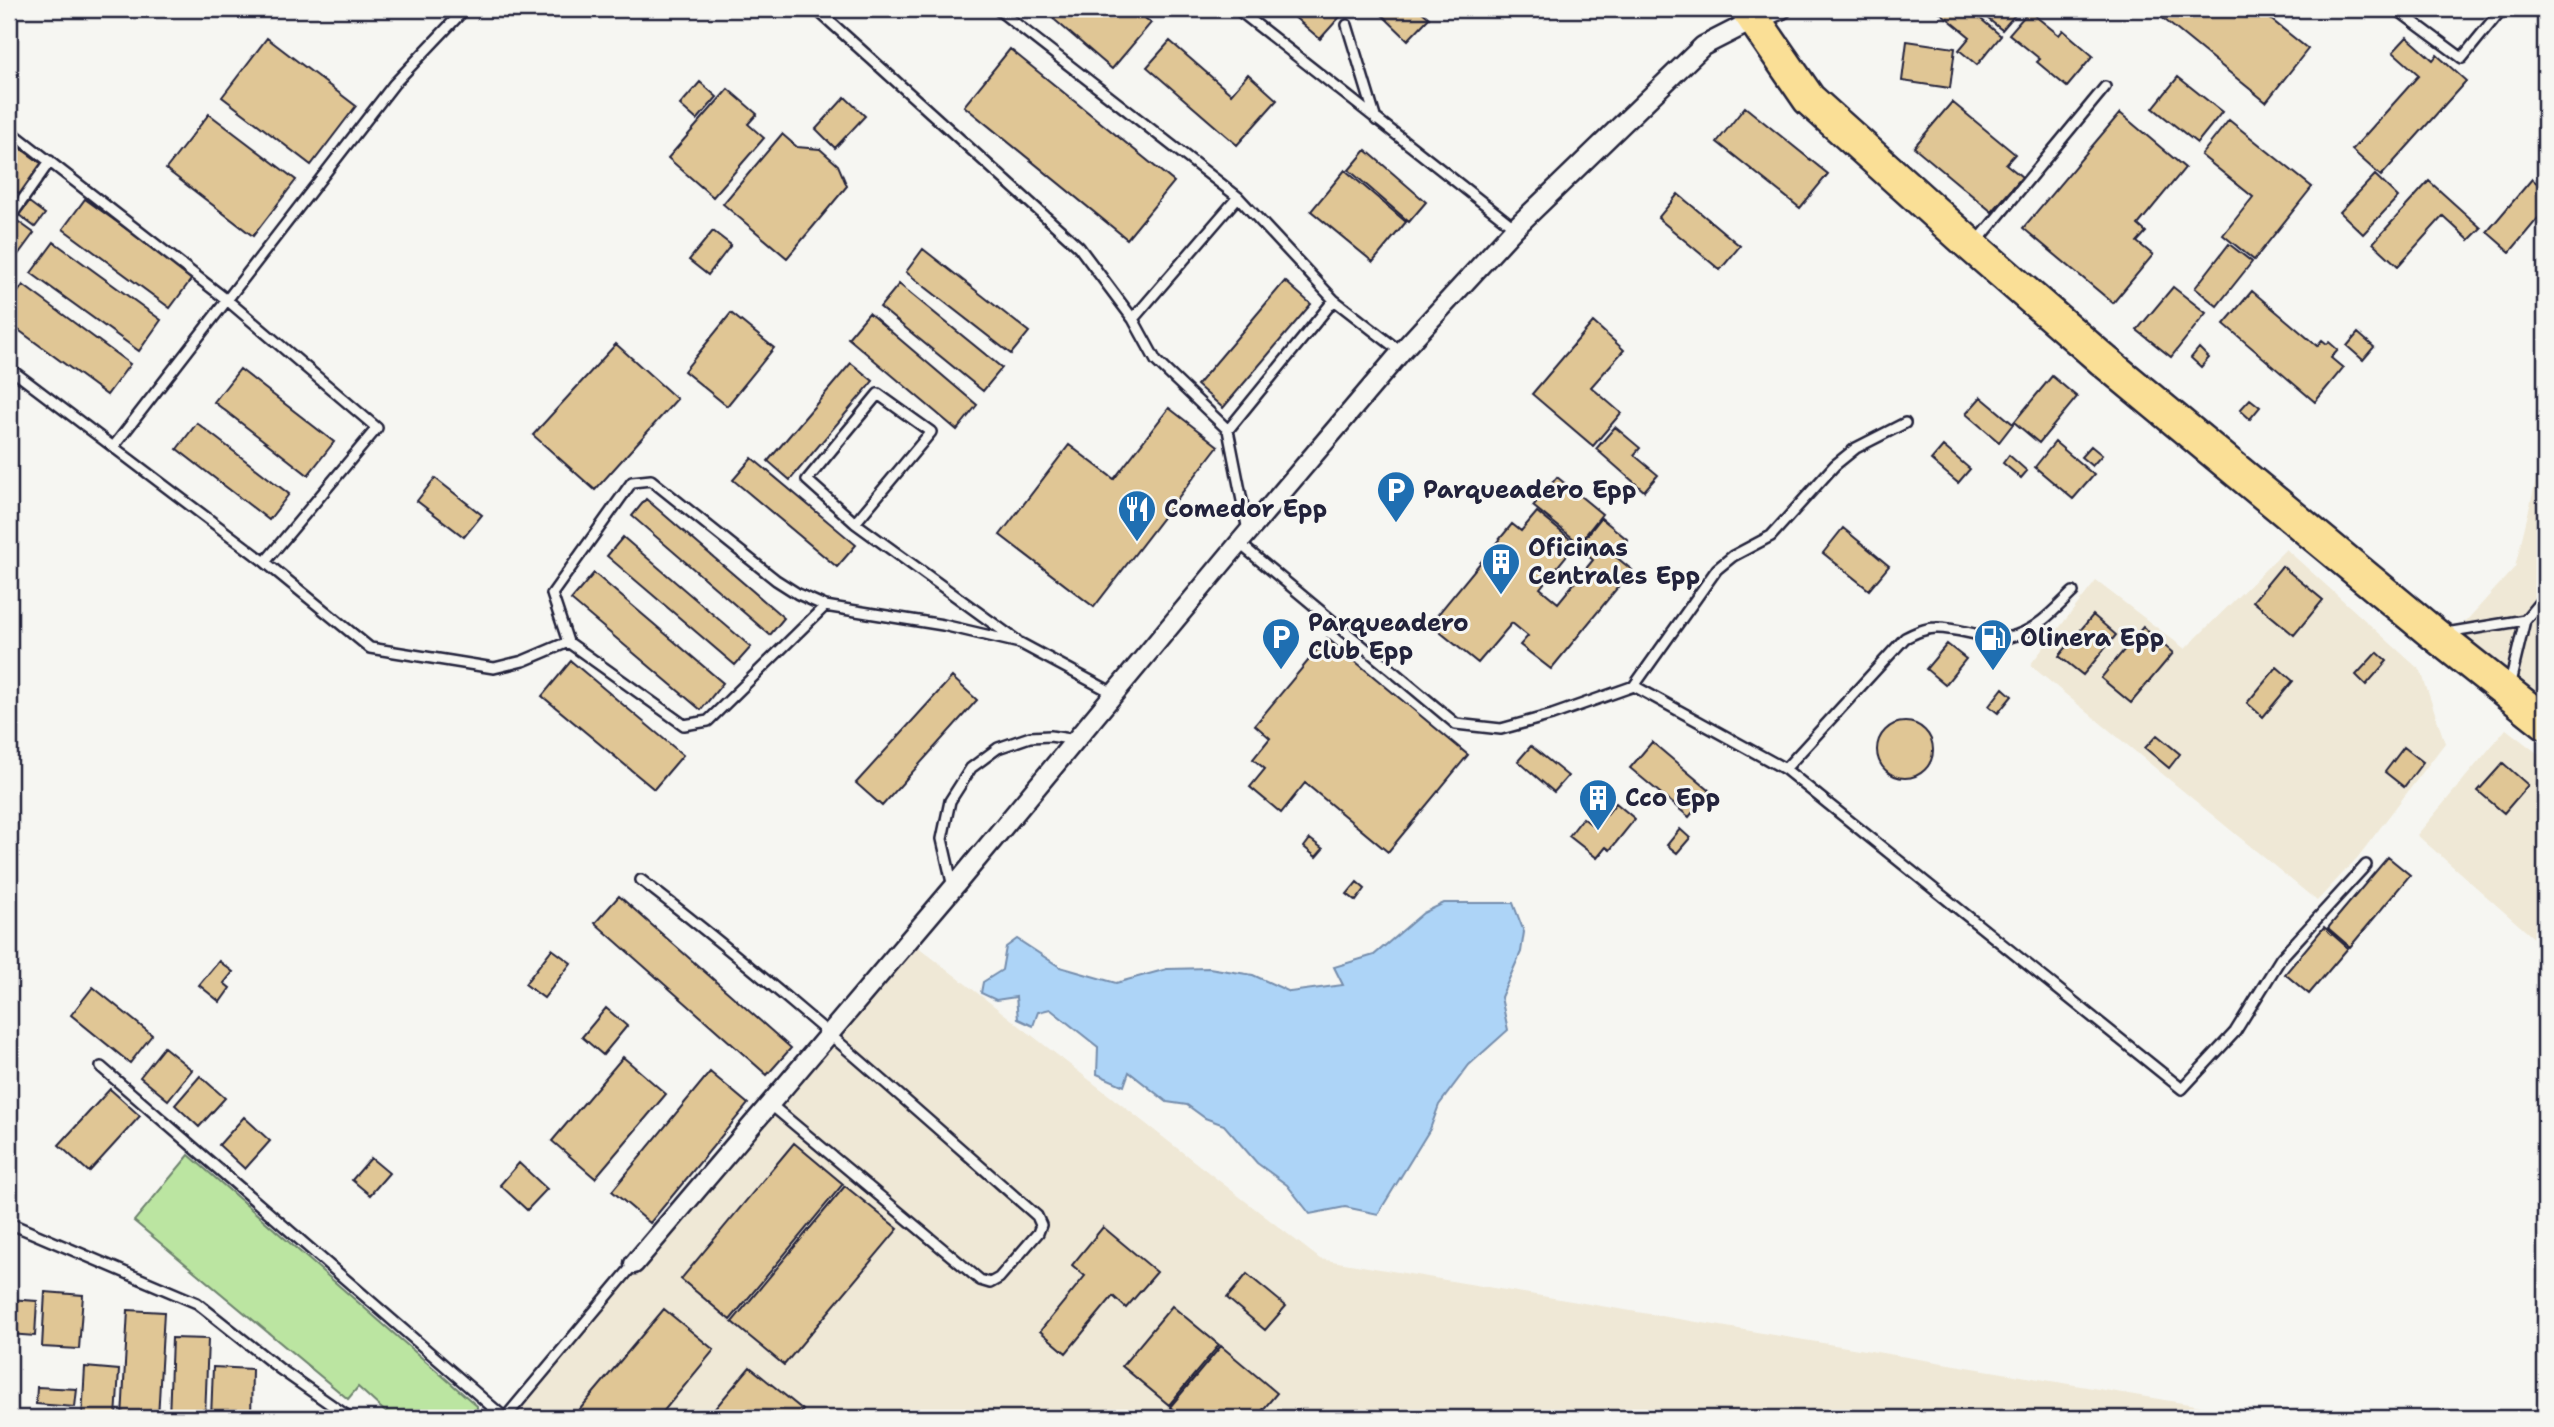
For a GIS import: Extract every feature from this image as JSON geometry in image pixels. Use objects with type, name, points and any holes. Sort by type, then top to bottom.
[{"type":"highway","points":[[1759,12],[1809,99],[2103,360],[2434,635],[2545,722]]},
{"type":"street","points":[[634,1264],[953,888],[1401,352],[1515,228],[1703,46],[1759,12]]},
{"type":"lane","points":[[114,446],[394,84],[465,9]]},
{"type":"lane","points":[[816,9],[1079,247],[1133,319],[1156,361],[1228,430],[1243,538],[1456,724],[1501,729],[1552,715],[1634,686],[1717,569],[1733,556],[1771,537],[1835,465],[1856,448],[1905,424]]},
{"type":"lane","points":[[997,9],[1238,197],[1334,300],[1401,352]]},
{"type":"lane","points":[[1237,9],[1515,228]]},
{"type":"lane","points":[[2396,9],[2462,58],[2502,9]]},
{"type":"lane","points":[[1347,25],[1377,121]]},
{"type":"lane","points":[[1973,247],[2105,88]]},
{"type":"lane","points":[[9,130],[227,300],[377,428],[265,562]]},
{"type":"lane","points":[[9,219],[50,161]]},
{"type":"lane","points":[[1133,319],[1238,197]]},
{"type":"lane","points":[[1228,430],[1334,300]]},
{"type":"lane","points":[[9,368],[265,562],[370,648],[494,668],[523,661],[568,642]]},
{"type":"lane","points":[[855,523],[931,432],[878,394],[807,480],[855,523],[1020,643],[1115,694]]},
{"type":"lane","points":[[825,606],[708,721],[684,725],[568,642],[552,594],[632,482],[651,480],[776,580],[825,606],[943,625],[1020,643]]},
{"type":"lane","points":[[1785,769],[1905,638],[1921,630],[1936,628],[2016,636],[2037,625],[2073,592]]},
{"type":"lane","points":[[2508,692],[2525,620],[2545,596]]},
{"type":"lane","points":[[2434,635],[2525,620]]},
{"type":"lane","points":[[1634,686],[1785,769],[2182,1089],[2235,1032],[2281,958],[2366,865]]},
{"type":"lane","points":[[953,888],[942,839],[950,801],[971,768],[998,748],[1030,737],[1050,736],[1077,740]]},
{"type":"lane","points":[[641,880],[829,1034],[1037,1216],[1041,1225],[1038,1233],[999,1278],[990,1283],[980,1280],[770,1104]]},
{"type":"lane","points":[[101,1067],[505,1418],[634,1264]]},
{"type":"lane","points":[[9,1223],[197,1303],[280,1369],[350,1418]]},
{"type":"shaded area","points":[[2545,444],[2545,703],[2457,631],[2515,567]]},
{"type":"shaded area","points":[[2286,549],[2421,671],[2445,743],[2358,857],[2317,901],[2030,665],[2096,581],[2185,649]]},
{"type":"shaded area","points":[[2506,729],[2545,759],[2545,948],[2417,835]]},
{"type":"shaded area","points":[[904,936],[1320,1259],[2272,1418],[510,1418]]},
{"type":"green space","points":[[189,1155],[477,1406],[477,1418],[392,1418],[358,1387],[348,1399],[134,1221]]},
{"type":"water","points":[[1444,903],[1513,903],[1524,932],[1521,952],[1501,997],[1508,1030],[1469,1065],[1439,1105],[1430,1129],[1378,1214],[1345,1207],[1310,1214],[1287,1185],[1257,1163],[1224,1125],[1205,1118],[1187,1105],[1167,1102],[1129,1072],[1124,1086],[1097,1074],[1098,1047],[1050,1009],[1038,1012],[1033,1026],[1018,1019],[1016,997],[996,1000],[981,993],[983,982],[1002,970],[1006,947],[1017,939],[1060,967],[1116,983],[1167,969],[1209,968],[1253,975],[1290,992],[1343,985],[1334,967],[1374,955],[1423,913]]},
{"type":"building","points":[[1042,9],[1134,9],[1151,23],[1112,69]]},
{"type":"building","points":[[1285,9],[1347,9],[1320,39]]},
{"type":"building","points":[[1386,9],[1419,9],[1429,18],[1408,40],[1381,14]]},
{"type":"building","points":[[1936,9],[1969,9],[2001,36],[1977,65],[1959,50],[1970,37]]},
{"type":"building","points":[[1976,9],[2020,9],[2002,30]]},
{"type":"building","points":[[2167,9],[2258,9],[2308,49],[2266,102],[2160,16]]},
{"type":"building","points":[[2029,11],[2059,35],[2063,30],[2093,56],[2067,87],[2037,62],[2040,59],[2009,34]]},
{"type":"building","points":[[2407,37],[2433,60],[2437,55],[2466,81],[2381,176],[2352,150],[2419,75],[2393,52]]},
{"type":"building","points":[[267,38],[356,106],[311,165],[222,97]]},
{"type":"building","points":[[1170,41],[1231,94],[1248,74],[1277,100],[1237,145],[1147,67]]},
{"type":"building","points":[[1907,41],[1955,48],[1950,88],[1902,81]]},
{"type":"building","points":[[1010,49],[1174,182],[1127,239],[964,106]]},
{"type":"building","points":[[2178,77],[2222,112],[2197,143],[2153,108]]},
{"type":"building","points":[[700,82],[717,97],[697,120],[680,105]]},
{"type":"building","points":[[728,89],[757,114],[748,124],[764,138],[713,197],[668,158]]},
{"type":"building","points":[[845,97],[865,116],[835,148],[816,129]]},
{"type":"building","points":[[1952,102],[2015,154],[2006,164],[2022,177],[1992,212],[1914,147]]},
{"type":"building","points":[[1745,107],[1828,174],[1800,208],[1717,142]]},
{"type":"building","points":[[2120,113],[2185,168],[2138,225],[2146,232],[2137,242],[2153,255],[2113,303],[2023,228]]},
{"type":"building","points":[[209,114],[296,180],[253,236],[166,169]]},
{"type":"building","points":[[2229,120],[2312,187],[2254,260],[2223,235],[2253,197],[2201,155]]},
{"type":"building","points":[[782,134],[797,147],[820,149],[838,165],[847,186],[787,258],[723,204]]},
{"type":"building","points":[[9,140],[42,164],[20,194],[9,186]]},
{"type":"building","points":[[1366,150],[1426,202],[1409,222],[1349,170]]},
{"type":"building","points":[[1345,170],[1406,222],[1373,262],[1311,211]]},
{"type":"building","points":[[2375,175],[2398,197],[2363,234],[2340,212]]},
{"type":"building","points":[[2532,179],[2545,190],[2545,210],[2510,252],[2487,232]]},
{"type":"building","points":[[2429,181],[2481,228],[2469,240],[2443,216],[2398,266],[2373,243]]},
{"type":"building","points":[[1678,194],[1740,246],[1720,270],[1658,218]]},
{"type":"building","points":[[85,199],[193,277],[170,308],[63,229]]},
{"type":"building","points":[[29,202],[45,214],[35,227],[19,215]]},
{"type":"building","points":[[16,220],[34,233],[17,256],[9,250],[9,229]]},
{"type":"building","points":[[713,231],[731,245],[708,275],[689,260]]},
{"type":"building","points":[[54,242],[161,320],[139,351],[31,273]]},
{"type":"building","points":[[2229,244],[2252,262],[2217,306],[2195,288]]},
{"type":"building","points":[[923,249],[1029,332],[1011,354],[906,272]]},
{"type":"building","points":[[1285,281],[1311,304],[1223,408],[1197,385]]},
{"type":"building","points":[[899,284],[1002,368],[983,391],[880,307]]},
{"type":"building","points":[[23,285],[130,364],[107,395],[9,323],[9,305]]},
{"type":"building","points":[[2173,287],[2206,313],[2171,357],[2137,330]]},
{"type":"building","points":[[2252,291],[2317,346],[2322,340],[2338,350],[2331,358],[2343,368],[2315,402],[2224,324]]},
{"type":"building","points":[[731,313],[774,348],[727,406],[684,371]]},
{"type":"building","points":[[869,313],[977,405],[957,430],[848,338]]},
{"type":"building","points":[[1593,322],[1624,350],[1591,387],[1621,413],[1593,446],[1532,394]]},
{"type":"building","points":[[2358,333],[2374,347],[2363,360],[2347,346]]},
{"type":"building","points":[[616,344],[677,399],[595,490],[533,435]]},
{"type":"building","points":[[2199,348],[2209,358],[2201,367],[2191,358]]},
{"type":"building","points":[[851,363],[873,381],[790,480],[768,461]]},
{"type":"building","points":[[240,369],[334,442],[308,475],[214,402]]},
{"type":"building","points":[[2052,376],[2077,397],[2039,443],[2014,422]]},
{"type":"building","points":[[1981,397],[2013,424],[1999,442],[1966,414]]},
{"type":"building","points":[[2250,399],[2260,407],[2250,419],[2240,410]]},
{"type":"building","points":[[1169,408],[1218,446],[1094,607],[1000,535],[1069,445],[1114,479]]},
{"type":"building","points":[[197,423],[289,494],[269,520],[177,449]]},
{"type":"building","points":[[1615,427],[1640,448],[1634,455],[1658,475],[1644,491],[1596,449]]},
{"type":"building","points":[[2055,442],[2094,475],[2073,499],[2035,467]]},
{"type":"building","points":[[1943,446],[1970,469],[1958,483],[1931,460]]},
{"type":"building","points":[[2091,446],[2102,455],[2092,466],[2081,457]]},
{"type":"building","points":[[2009,455],[2027,471],[2021,478],[2003,463]]},
{"type":"building","points":[[752,458],[856,545],[837,567],[733,480]]},
{"type":"building","points":[[1557,477],[1602,514],[1579,543],[1533,506]]},
{"type":"building","points":[[435,478],[482,515],[464,537],[417,501]]},
{"type":"building","points":[[646,499],[784,618],[770,635],[632,516]]},
{"type":"building","name":"Oficinas Centrales Epp","points":[[1537,512],[1576,544],[1540,588],[1558,603],[1593,560],[1578,547],[1601,518],[1628,540],[1615,556],[1632,570],[1551,669],[1520,645],[1528,636],[1512,623],[1478,663],[1430,624],[1512,524],[1521,531]]},
{"type":"building","points":[[1843,528],[1889,566],[1869,590],[1823,553]]},
{"type":"building","points":[[623,537],[751,647],[735,665],[607,556]]},
{"type":"building","points":[[2282,566],[2323,600],[2294,635],[2253,601]]},
{"type":"building","points":[[594,573],[723,683],[701,710],[571,600]]},
{"type":"building","points":[[2093,615],[2116,635],[2083,675],[2059,656]]},
{"type":"building","points":[[2143,627],[2173,653],[2131,703],[2101,678]]},
{"type":"building","points":[[1327,638],[1468,755],[1388,852],[1305,783],[1281,813],[1250,787],[1265,769],[1253,759],[1270,738],[1255,725]]},
{"type":"building","points":[[1947,644],[1966,659],[1945,685],[1926,669]]},
{"type":"building","points":[[2377,652],[2387,661],[2366,685],[2356,675]]},
{"type":"building","points":[[571,661],[683,755],[654,789],[542,696]]},
{"type":"building","points":[[2277,667],[2293,681],[2263,717],[2247,703]]},
{"type":"building","points":[[952,677],[977,700],[882,806],[856,783]]},
{"type":"building","points":[[2003,688],[2012,696],[1998,713],[1989,706]]},
{"type":"building","points":[[1905,722],[1916,724],[1925,730],[1931,739],[1931,761],[1925,770],[1916,776],[1905,778],[1894,776],[1885,770],[1879,761],[1877,750],[1879,739],[1885,730],[1894,724]]},
{"type":"building","points":[[2157,735],[2180,754],[2169,768],[2145,748]]},
{"type":"building","points":[[1652,742],[1710,791],[1689,817],[1630,768]]},
{"type":"building","points":[[1531,746],[1568,776],[1554,792],[1518,761]]},
{"type":"building","points":[[2404,747],[2423,762],[2404,787],[2385,772]]},
{"type":"building","points":[[2503,763],[2528,785],[2504,813],[2478,791]]},
{"type":"building","name":"Cco Epp","points":[[1616,803],[1635,819],[1610,850],[1606,847],[1597,858],[1569,836],[1583,818],[1596,828]]},
{"type":"building","points":[[1680,829],[1690,838],[1677,853],[1667,845]]},
{"type":"building","points":[[1310,839],[1323,849],[1316,857],[1304,847]]},
{"type":"building","points":[[2388,857],[2410,875],[2350,947],[2328,928]]},
{"type":"building","points":[[1357,882],[1365,889],[1356,901],[1347,894]]},
{"type":"building","points":[[619,896],[791,1048],[767,1075],[595,923]]},
{"type":"building","points":[[2324,927],[2348,948],[2309,994],[2285,974]]},
{"type":"building","points":[[552,949],[571,963],[544,998],[525,984]]},
{"type":"building","points":[[219,961],[233,972],[224,983],[230,988],[220,1002],[199,985]]},
{"type":"building","points":[[93,987],[152,1035],[130,1063],[71,1015]]},
{"type":"building","points":[[606,1008],[627,1026],[603,1055],[582,1037]]},
{"type":"building","points":[[164,1047],[192,1070],[168,1100],[140,1077]]},
{"type":"building","points":[[623,1057],[666,1094],[595,1178],[552,1141]]},
{"type":"building","points":[[710,1072],[748,1104],[650,1223],[612,1191]]},
{"type":"building","points":[[200,1076],[225,1098],[199,1127],[175,1105]]},
{"type":"building","points":[[110,1089],[140,1116],[89,1172],[59,1145]]},
{"type":"building","points":[[244,1117],[270,1141],[245,1169],[219,1145]]},
{"type":"building","points":[[794,1143],[843,1184],[730,1320],[681,1279]]},
{"type":"building","points":[[371,1158],[389,1173],[370,1195],[352,1180]]},
{"type":"building","points":[[519,1163],[547,1189],[527,1210],[500,1185]]},
{"type":"building","points":[[845,1186],[898,1229],[784,1365],[732,1322]]},
{"type":"building","points":[[1103,1227],[1157,1272],[1126,1308],[1113,1296],[1066,1353],[1040,1331],[1085,1276],[1072,1265]]},
{"type":"building","points":[[1247,1274],[1286,1306],[1265,1330],[1227,1298]]},
{"type":"building","points":[[45,1292],[83,1295],[79,1349],[42,1347]]},
{"type":"building","points":[[9,1299],[37,1301],[35,1336],[9,1334]]},
{"type":"building","points":[[1172,1306],[1219,1345],[1169,1405],[1122,1366]]},
{"type":"building","points":[[664,1309],[714,1350],[658,1418],[578,1418],[575,1415]]},
{"type":"building","points":[[128,1310],[164,1312],[158,1418],[122,1418]]},
{"type":"building","points":[[172,1338],[208,1339],[205,1418],[169,1418]]},
{"type":"building","points":[[1221,1346],[1277,1393],[1256,1418],[1184,1418],[1170,1407]]},
{"type":"building","points":[[85,1367],[119,1370],[116,1418],[82,1418]]},
{"type":"building","points":[[213,1367],[252,1369],[251,1418],[211,1418]]},
{"type":"building","points":[[750,1367],[803,1410],[797,1418],[707,1418]]},
{"type":"building","points":[[37,1387],[77,1389],[75,1407],[36,1404]]},
{"type":"place","name":"Parqueadero Epp","points":[[1396,524]]},
{"type":"place","name":"Comedor Epp","points":[[1137,543]]},
{"type":"place","name":"Oficinas Centrales Epp","points":[[1501,596]]},
{"type":"place","name":"Parqueadero Club Epp","points":[[1281,671]]},
{"type":"place","name":"Olinera Epp","points":[[1993,672]]},
{"type":"place","name":"Cco Epp","points":[[1598,832]]}]
